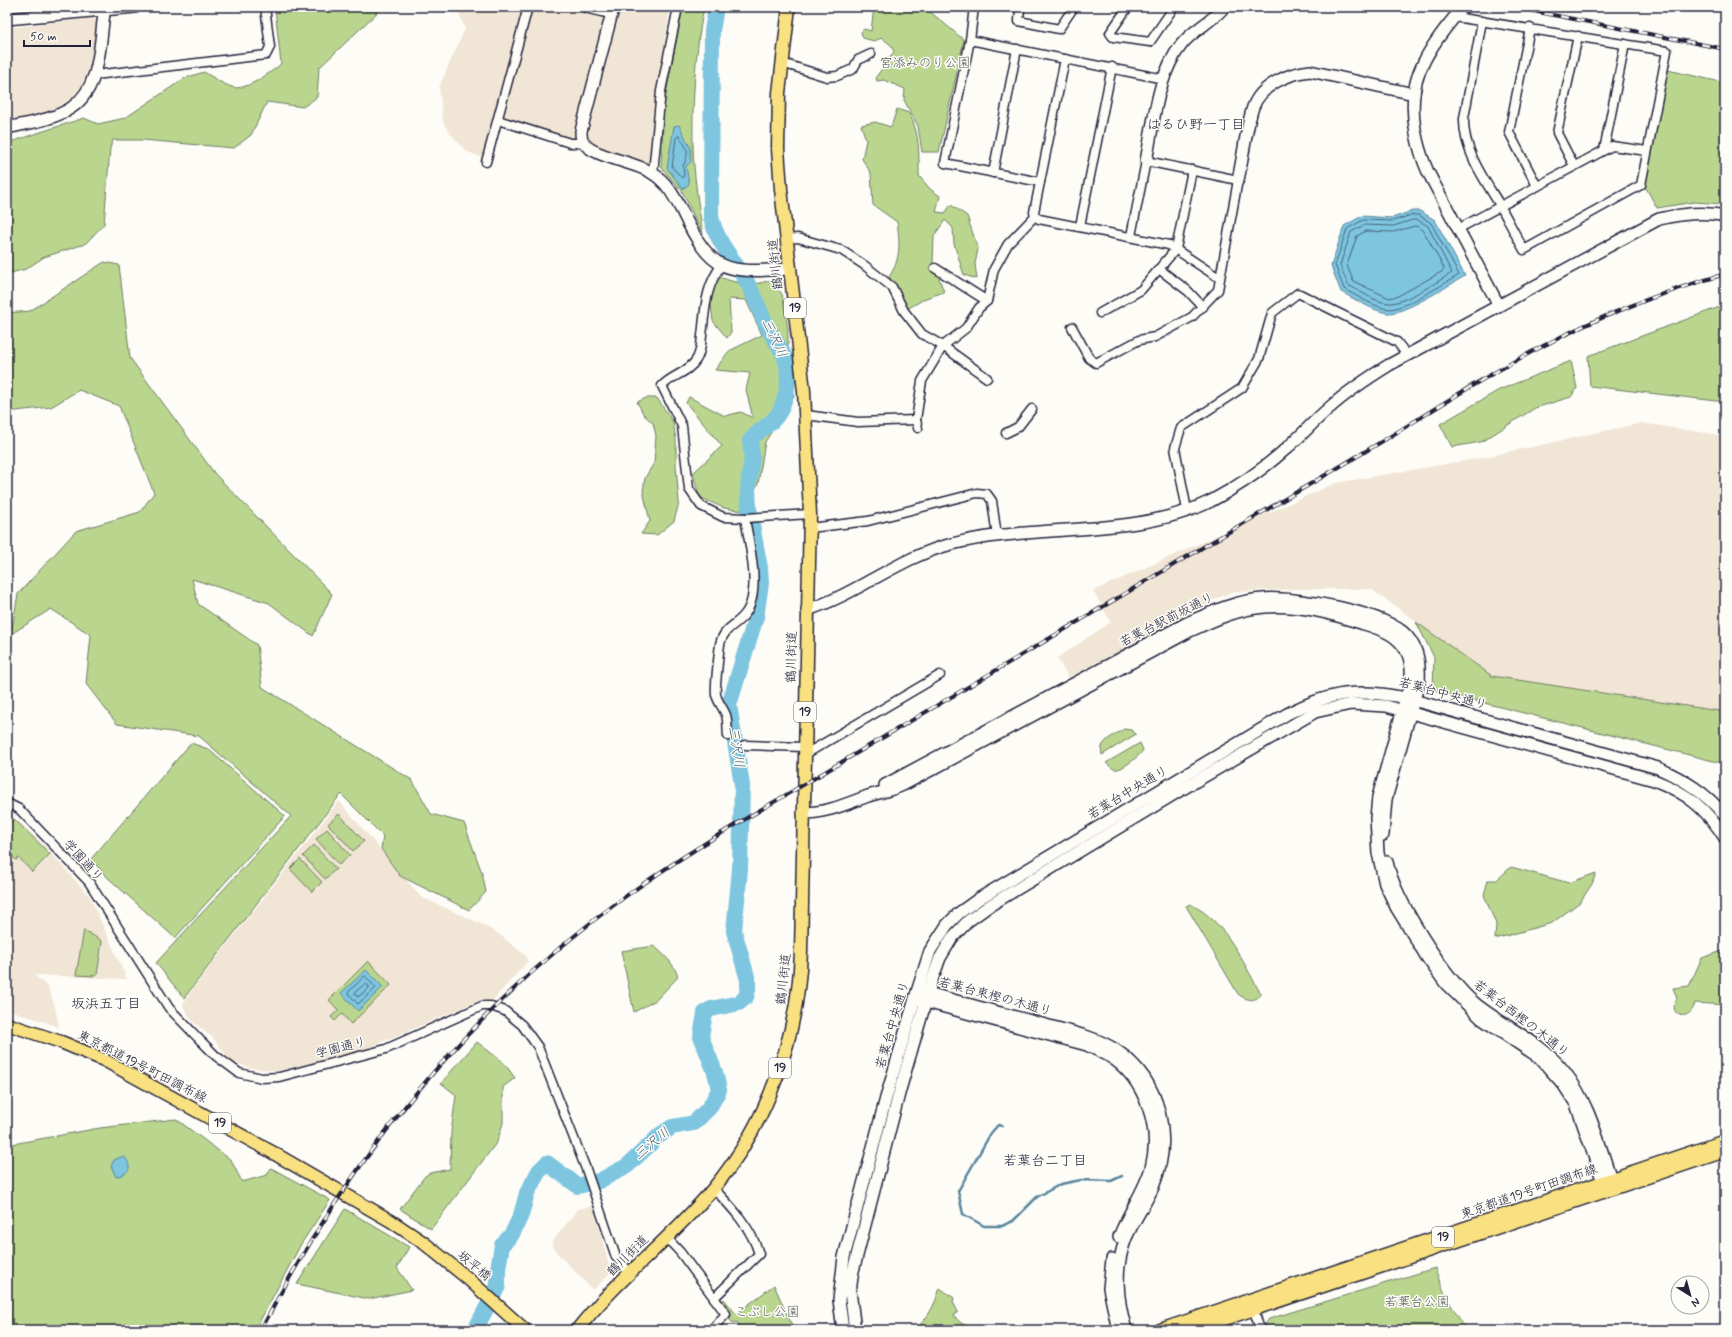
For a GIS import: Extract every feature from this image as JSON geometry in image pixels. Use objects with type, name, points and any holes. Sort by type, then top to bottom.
[{"type":"main road","name":"鶴川街道","points":[[577,1330],[630,1273],[714,1188],[740,1152],[763,1110],[778,1076],[790,1035],[800,972],[810,514],[806,415],[778,142],[782,63],[789,7]]},
{"type":"main road","name":"東京都道19号町田調布線","points":[[7,1024],[69,1046],[138,1078],[296,1166],[391,1221],[424,1243]]},
{"type":"main road","name":"東京都道19号町田調布線","points":[[1192,1330],[1254,1310],[1725,1141]]},
{"type":"main road","name":"東京都道19号町田調布線","points":[[1160,1330],[1608,1183],[1725,1152]]},
{"type":"main road","name":"坂平橋","points":[[424,1243],[466,1277],[526,1330]]},
{"type":"street","points":[[7,19],[135,7]]},
{"type":"street","points":[[95,75],[266,55],[270,47],[265,7]]},
{"type":"street","points":[[486,162],[528,7]]},
{"type":"street","points":[[583,143],[581,130],[613,10],[587,7]]},
{"type":"street","points":[[652,173],[661,91],[678,7]]},
{"type":"street","points":[[974,7],[970,40],[945,163],[1040,182]]},
{"type":"street","points":[[1020,7],[1019,21],[1059,29],[1074,7]]},
{"type":"street","points":[[1128,7],[1110,32],[1113,37],[1150,42],[1174,7]]},
{"type":"street","points":[[1131,236],[1164,79],[1182,44],[1224,7]]},
{"type":"street","points":[[1463,7],[1429,54],[1420,71],[1414,94],[1416,135],[1420,155],[1498,304]]},
{"type":"street","points":[[7,128],[45,118],[71,108],[86,94],[95,75],[105,9]]},
{"type":"street","points":[[1455,17],[1530,28],[1667,51],[1641,185],[1524,250],[1477,166],[1468,147],[1464,130],[1464,118],[1482,21]]},
{"type":"street","points":[[1530,28],[1509,132],[1538,186]]},
{"type":"street","points":[[1574,166],[1557,133],[1578,36]]},
{"type":"street","points":[[970,40],[1112,67],[1164,79]]},
{"type":"street","points":[[1604,150],[1625,44]]},
{"type":"street","points":[[993,173],[1017,49]]},
{"type":"street","points":[[782,63],[827,77],[837,76],[853,70],[858,60],[870,54]]},
{"type":"street","points":[[1035,216],[1034,212],[1065,59]]},
{"type":"street","points":[[1080,226],[1112,67]]},
{"type":"street","points":[[1072,327],[1089,358],[1096,363],[1139,340],[1155,337],[1192,317],[1218,290],[1238,180],[1254,106],[1263,93],[1278,81],[1296,72],[1310,71],[1414,94]]},
{"type":"street","points":[[498,120],[570,143],[583,143],[594,152],[641,167],[652,173],[662,180],[674,195],[700,247],[723,266],[750,271],[790,269]]},
{"type":"street","points":[[1458,229],[1604,150],[1616,146],[1647,151]]},
{"type":"street","points":[[1146,161],[1238,180]]},
{"type":"street","points":[[1100,313],[1141,290],[1176,249],[1192,170]]},
{"type":"street","points":[[807,610],[834,600],[907,560],[933,550],[968,540],[1150,520],[1187,510],[1209,502],[1250,478],[1290,446],[1327,410],[1358,385],[1407,355],[1498,304],[1659,219],[1675,215],[1697,213],[1725,216]]},
{"type":"street","points":[[1035,216],[1039,219],[1169,244],[1219,278]]},
{"type":"street","points":[[806,415],[858,422],[917,424],[922,382],[943,346],[966,328],[979,308],[987,301],[994,269],[1008,244],[1035,216]]},
{"type":"street","points":[[787,240],[798,238],[841,250],[864,265],[892,287],[904,311],[922,334],[943,346],[987,378]]},
{"type":"street","points":[[723,266],[713,276],[709,287],[700,349],[696,360],[684,372],[666,382],[662,386],[682,426],[689,489],[701,506],[723,517],[759,518],[810,514]]},
{"type":"street","points":[[935,268],[987,301]]},
{"type":"street","points":[[1158,269],[1188,291],[1203,307]]},
{"type":"street","points":[[1187,510],[1175,448],[1181,428],[1242,388],[1259,359],[1272,313],[1298,293],[1397,342],[1407,355]]},
{"type":"street","points":[[1006,433],[1018,426],[1032,409]]},
{"type":"street","points":[[810,528],[868,522],[977,493],[987,494],[992,501],[997,536]]},
{"type":"street","points":[[728,736],[726,716],[716,696],[716,686],[721,642],[726,629],[744,615],[750,607],[753,581],[746,518]]},
{"type":"street","name":"若葉台駅前坂通り","points":[[870,796],[884,786],[1185,624],[1216,610],[1241,602],[1263,599],[1306,600],[1326,604],[1382,621],[1398,628],[1407,636],[1417,655],[1420,666],[1410,699]]},
{"type":"street","name":"若葉台駅前坂通り","points":[[870,796],[894,789],[1190,631],[1219,617],[1242,610],[1265,607],[1311,609],[1380,629],[1392,635],[1400,642],[1410,658],[1410,699]]},
{"type":"street","points":[[745,745],[804,751],[940,675]]},
{"type":"street","name":"若葉台中央通り","points":[[843,1330],[839,1300],[844,1257],[916,995],[930,951],[938,937],[959,913],[980,898],[1310,702],[1332,695],[1351,692],[1391,694],[1410,699],[1658,768],[1680,778],[1696,788],[1713,802],[1725,816]]},
{"type":"street","name":"若葉台西樫の木通り","points":[[1410,699],[1378,797],[1376,811],[1378,853],[1385,884],[1396,907],[1446,984],[1482,1019],[1540,1058],[1563,1084],[1576,1104],[1608,1183]]},
{"type":"street","name":"若葉台中央通り","points":[[855,1330],[850,1291],[853,1271],[900,1090],[927,998],[940,958],[952,938],[968,921],[989,906],[1179,791],[1315,712],[1351,704],[1386,706],[1407,710],[1654,780],[1676,788],[1703,809],[1725,838]]},
{"type":"street","points":[[803,813],[826,811],[870,796]]},
{"type":"street","name":"学園通り","points":[[7,803],[19,809],[89,882],[169,1008],[228,1067],[240,1073],[252,1077],[278,1076],[386,1049],[473,1009],[491,1006],[505,1012],[522,1025],[535,1042],[596,1194],[616,1257],[630,1273]]},
{"type":"street","name":"若葉台東樫の木通り","points":[[916,995],[1087,1045],[1110,1056],[1128,1072],[1142,1093],[1152,1115],[1155,1139],[1151,1168],[1120,1234],[1112,1259],[1109,1288],[1118,1330]]},
{"type":"street","name":"若葉台東樫の木通り","points":[[927,998],[1090,1038],[1116,1050],[1134,1066],[1149,1088],[1160,1112],[1164,1138],[1159,1170],[1152,1189],[1126,1238],[1118,1262],[1117,1285],[1126,1330]]},
{"type":"street","points":[[714,1188],[726,1201],[755,1240],[760,1254],[714,1298]]},
{"type":"street","points":[[666,1238],[680,1252],[726,1314],[711,1330]]},
{"type":"street","points":[[1254,1310],[1260,1330]]},
{"type":"shaded area","points":[[457,7],[670,7],[655,107],[651,161],[647,163],[596,145],[569,139],[495,113],[483,158],[466,151],[449,132],[443,122],[439,87],[465,29]]},
{"type":"shaded area","points":[[93,18],[99,22],[90,71],[84,84],[75,96],[54,110],[7,121],[7,28]]},
{"type":"shaded area","points":[[1641,423],[1725,436],[1725,712],[1492,676],[1371,589],[1295,589],[1232,592],[1211,601],[1207,605],[1069,678],[1057,658],[1111,622],[1093,591],[1336,483],[1481,458]]},
{"type":"shaded area","points":[[339,801],[421,897],[479,923],[499,934],[526,956],[528,961],[493,1000],[478,1001],[359,1052],[277,1071],[250,1068],[231,1061],[212,1037],[193,1022],[183,1006],[187,996]]},
{"type":"shaded area","points":[[7,811],[44,845],[90,897],[127,979],[34,975],[48,987],[55,1007],[59,1027],[7,1009]]},
{"type":"shaded area","points":[[593,1206],[611,1272],[593,1290],[556,1252],[552,1242],[578,1209]]},
{"type":"green space","points":[[383,7],[319,68],[317,97],[303,107],[267,102],[251,135],[234,148],[142,140],[113,140],[110,148],[104,224],[85,244],[44,257],[26,269],[7,274],[7,143],[84,118],[98,124],[125,118],[185,78],[204,72],[232,87],[244,87],[251,84],[281,64],[275,8]]},
{"type":"green space","points":[[683,7],[704,7],[695,69],[693,115],[695,177],[703,235],[682,191],[661,167],[664,104]]},
{"type":"green space","name":"宮添みのり公園","points":[[874,7],[910,7],[928,10],[964,40],[939,152],[922,152],[918,126],[904,100],[905,89],[884,80],[877,81],[876,77],[894,52],[891,45],[882,38],[874,41],[863,38],[861,32],[864,29],[871,31]]},
{"type":"green space","points":[[1668,70],[1725,83],[1725,204],[1694,202],[1657,208],[1645,186]]},
{"type":"green space","points":[[897,109],[909,113],[913,121],[918,144],[919,176],[930,189],[940,196],[936,212],[945,213],[951,205],[967,216],[978,249],[975,264],[977,279],[964,275],[954,244],[953,228],[945,220],[934,236],[933,262],[944,292],[926,298],[907,309],[898,288],[889,277],[896,264],[899,251],[897,222],[873,205],[871,173],[862,159],[866,140],[861,125],[875,122],[891,127]]},
{"type":"green space","points":[[104,262],[119,265],[130,358],[215,474],[332,594],[313,636],[269,603],[192,579],[198,604],[257,645],[262,687],[412,780],[431,814],[464,823],[482,873],[486,892],[469,910],[400,876],[381,849],[383,836],[341,794],[184,998],[156,963],[291,816],[199,736],[117,724],[86,684],[91,635],[51,609],[11,634],[18,594],[76,531],[140,512],[154,493],[119,406],[79,390],[51,407],[7,412],[7,313],[30,311]]},
{"type":"green space","points":[[719,277],[745,284],[771,280],[782,294],[788,329],[788,367],[794,396],[765,442],[758,484],[743,511],[724,508],[699,497],[693,473],[722,446],[686,403],[689,397],[725,416],[741,412],[753,418],[746,390],[750,373],[715,370],[729,351],[762,335],[746,300],[729,299],[731,332],[727,338],[713,321],[709,289]]},
{"type":"green space","points":[[1725,305],[1725,402],[1590,386],[1588,356]]},
{"type":"green space","points":[[1571,361],[1577,388],[1571,397],[1535,408],[1481,442],[1452,447],[1440,424],[1499,390]]},
{"type":"green space","points":[[646,398],[657,398],[673,422],[676,440],[679,503],[674,521],[657,535],[641,534],[650,521],[643,491],[645,478],[654,463],[656,436],[653,423],[644,415],[637,402]]},
{"type":"green space","points":[[1416,622],[1492,676],[1725,712],[1725,764],[1433,690],[1434,657]]},
{"type":"green space","points":[[1124,729],[1131,730],[1136,734],[1102,755],[1101,750],[1105,742]]},
{"type":"green space","points":[[191,743],[208,749],[285,816],[175,938],[106,876],[91,859]]},
{"type":"green space","points":[[1140,743],[1143,750],[1136,758],[1124,766],[1115,769],[1106,763]]},
{"type":"green space","points":[[339,814],[364,841],[353,851],[328,824]]},
{"type":"green space","points":[[14,819],[50,854],[32,872],[19,858],[16,860],[7,851],[7,826]]},
{"type":"green space","points":[[327,829],[350,855],[339,865],[316,839]]},
{"type":"green space","points":[[314,845],[336,869],[325,879],[303,856]]},
{"type":"green space","points":[[300,859],[322,882],[312,892],[290,869]]},
{"type":"green space","points":[[1511,867],[1569,883],[1596,873],[1592,884],[1580,902],[1552,923],[1495,939],[1496,924],[1484,895],[1488,880],[1497,880]]},
{"type":"green space","points":[[1190,904],[1203,911],[1214,921],[1232,943],[1261,994],[1259,997],[1250,1000],[1238,994],[1186,906]]},
{"type":"green space","points":[[84,930],[102,941],[97,975],[94,976],[76,975]]},
{"type":"green space","points":[[654,946],[671,963],[678,977],[656,1000],[634,1012],[621,951]]},
{"type":"green space","points":[[1725,950],[1725,1005],[1695,1003],[1689,1014],[1680,1015],[1677,1013],[1674,1009],[1674,1004],[1677,998],[1673,988],[1689,986],[1702,958]]},
{"type":"green space","points":[[368,961],[391,985],[351,1024],[342,1014],[335,1021],[331,1017],[338,1010],[329,1000]]},
{"type":"green space","points":[[477,1042],[504,1063],[515,1078],[503,1087],[503,1123],[497,1142],[431,1229],[400,1209],[425,1176],[430,1173],[450,1169],[451,1133],[456,1095],[441,1083]]},
{"type":"green space","points":[[176,1119],[231,1160],[242,1182],[267,1175],[271,1168],[330,1200],[301,1244],[255,1330],[7,1330],[7,1145],[100,1128]]},
{"type":"green space","points":[[345,1209],[409,1247],[397,1268],[412,1290],[369,1299],[297,1284]]},
{"type":"green space","name":"若葉台公園","points":[[1435,1268],[1448,1300],[1467,1330],[1267,1330],[1265,1324],[1269,1319]]},
{"type":"green space","name":"こぶし公園","points":[[774,1285],[794,1330],[742,1330],[737,1322],[733,1323],[729,1319],[731,1316],[722,1302],[724,1299],[736,1314]]},
{"type":"green space","points":[[940,1288],[954,1298],[953,1302],[958,1312],[954,1315],[958,1321],[977,1330],[914,1330],[924,1321],[936,1300]]},
{"type":"water","points":[[679,125],[691,149],[691,162],[686,166],[689,184],[683,189],[667,168],[674,126]]},
{"type":"water","points":[[1412,211],[1420,211],[1435,220],[1465,276],[1414,305],[1387,313],[1363,304],[1341,292],[1331,266],[1344,226],[1362,216],[1392,218]]},
{"type":"water","points":[[366,970],[383,987],[358,1011],[341,993]]},
{"type":"water","points":[[125,1157],[128,1161],[129,1168],[126,1172],[116,1177],[111,1166],[114,1160]]},
{"type":"waterway","name":"三沢川","points":[[475,1330],[498,1286],[498,1269],[502,1245],[512,1234],[521,1215],[527,1193],[539,1171],[547,1163],[578,1186],[599,1181],[627,1166],[660,1135],[672,1127],[694,1123],[709,1108],[719,1090],[715,1072],[701,1037],[705,1013],[711,1009],[739,1003],[746,997],[748,989],[748,980],[734,931],[740,869],[742,785],[729,705],[756,617],[761,583],[760,568],[749,509],[748,488],[752,456],[750,441],[773,420],[780,411],[785,399],[788,371],[785,358],[769,330],[748,284],[717,235],[711,217],[712,31],[716,7]]},
{"type":"waterway","points":[[1002,1126],[998,1125],[991,1133],[958,1191],[963,1214],[984,1226],[1002,1226],[1013,1221],[1037,1197],[1061,1184],[1081,1180],[1111,1181],[1122,1176]]},
{"type":"railway","points":[[1513,7],[1725,49]]},
{"type":"railway","points":[[261,1330],[285,1285],[338,1198],[397,1116],[429,1077],[463,1039],[545,960],[626,896],[726,830],[1362,453],[1504,367],[1567,334],[1611,314],[1656,296],[1725,274]]},
{"type":"district","name":"はるひ野一丁目","points":[[1196,125]]},
{"type":"district","name":"坂浜五丁目","points":[[106,1004]]},
{"type":"district","name":"若葉台二丁目","points":[[1045,1161]]}]
